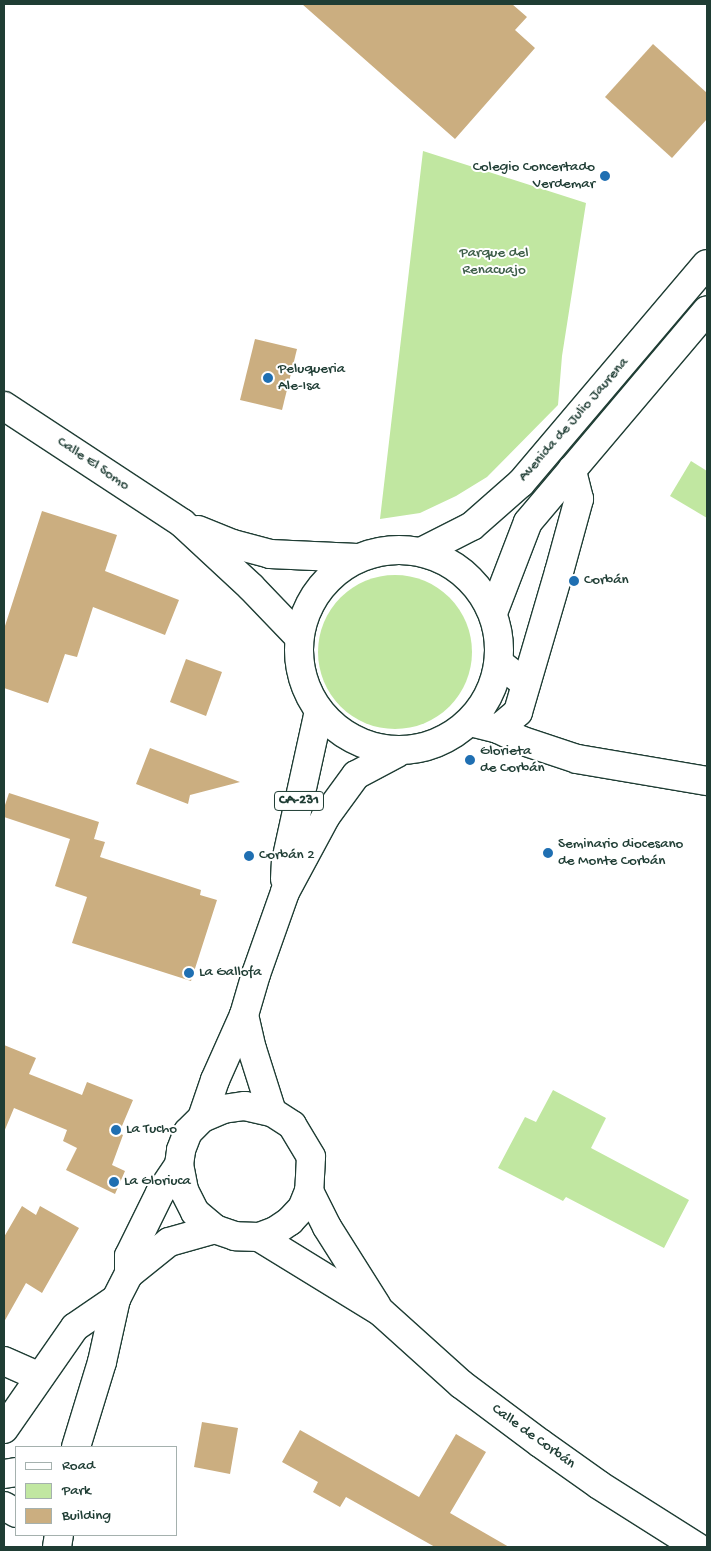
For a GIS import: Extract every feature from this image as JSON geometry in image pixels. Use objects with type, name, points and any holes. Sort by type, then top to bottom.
[{"type":"main road","name":"Avenida de Julio Jaurena","points":[[421,552],[472,526],[521,483],[707,264]]},
{"type":"main road","name":"Avenida de Julio Jaurena","points":[[493,613],[528,522],[707,310]]},
{"type":"main road","name":"Calle El Somo","points":[[4,406],[182,523],[251,587],[299,637]]},
{"type":"main road","points":[[498,729],[518,712],[579,499],[572,470]]},
{"type":"main road","name":"Calle El Somo","points":[[182,523],[233,544],[270,554],[357,558]]},
{"type":"main road","points":[[388,550],[421,552],[451,564],[476,585],[493,613],[499,638],[499,662],[493,687],[481,709],[470,722],[449,736],[427,747],[397,753],[376,748],[345,735],[319,711],[306,688],[301,672],[299,637],[309,604],[329,578],[357,558],[388,550]]},
{"type":"main road","points":[[499,662],[526,684]]},
{"type":"main road","name":"CA-231","points":[[285,892],[286,860],[319,711]]},
{"type":"main road","points":[[470,722],[498,729],[523,741],[577,759],[707,781]]},
{"type":"main road","name":"CA-231","points":[[202,1118],[215,1080],[244,1015],[256,974],[285,892],[326,816],[356,775],[397,753]]},
{"type":"main road","name":"CA-231","points":[[244,1015],[252,1050],[272,1112]]},
{"type":"main road","name":"CA-231","points":[[246,1106],[272,1112],[292,1125],[311,1157],[309,1191],[302,1208],[290,1221],[275,1232],[259,1237],[234,1236],[215,1229],[195,1212],[184,1190],[179,1165],[181,1150],[188,1132],[202,1118],[223,1109],[246,1106]]},
{"type":"main road","points":[[129,1274],[129,1256],[160,1193],[179,1165]]},
{"type":"main road","name":"Calle de Corbán","points":[[309,1191],[327,1227],[381,1312]]},
{"type":"main road","points":[[76,1446],[102,1362],[116,1300],[129,1274],[169,1242],[215,1229]]},
{"type":"main road","name":"Calle de Corbán","points":[[259,1237],[381,1312],[461,1384],[532,1438],[599,1485],[697,1547]]},
{"type":"main road","points":[[4,1429],[75,1327],[116,1300]]},
{"type":"main road","points":[[4,1362],[40,1377]]},
{"type":"main road","points":[[4,1506],[15,1512]]},
{"type":"green space","name":"Parque del Renacuajo","points":[[423,151],[586,203],[562,356],[558,405],[487,477],[456,496],[420,513],[380,519]]},
{"type":"green space","points":[[691,461],[707,471],[707,518],[670,496]]},
{"type":"green space","points":[[395,575],[424,581],[438,588],[449,598],[459,609],[466,623],[472,652],[466,681],[459,695],[449,706],[438,716],[424,723],[395,729],[366,723],[352,716],[341,706],[331,695],[324,681],[318,652],[324,623],[331,609],[341,598],[352,588],[366,581]]},
{"type":"green space","points":[[553,1090],[606,1118],[591,1148],[689,1200],[664,1248],[566,1197],[563,1201],[498,1168],[525,1117],[536,1122]]},
{"type":"building","points":[[302,4],[512,4],[527,17],[515,30],[535,48],[455,139]]},
{"type":"building","points":[[653,44],[707,93],[707,119],[672,158],[605,97]]},
{"type":"building","name":"Peluqueria Ale-Isa","points":[[255,339],[297,349],[282,410],[240,400]]},
{"type":"building","points":[[42,511],[117,535],[105,571],[179,600],[165,635],[93,607],[77,657],[65,654],[48,703],[4,688],[4,629]]},
{"type":"building","points":[[186,659],[222,672],[206,716],[170,702]]},
{"type":"building","points":[[150,748],[240,782],[190,795],[188,804],[136,784]]},
{"type":"building","points":[[9,793],[99,822],[94,839],[105,842],[100,857],[201,890],[200,895],[217,900],[191,981],[72,943],[87,897],[55,886],[70,839],[4,817],[4,808]]},
{"type":"building","points":[[4,1045],[36,1058],[29,1074],[82,1095],[87,1082],[133,1100],[119,1133],[123,1135],[112,1165],[125,1171],[115,1194],[66,1170],[77,1148],[63,1141],[67,1130],[14,1108],[4,1132]]},
{"type":"building","points":[[22,1206],[36,1215],[40,1206],[79,1228],[42,1293],[26,1283],[4,1322],[4,1237]]},
{"type":"building","points":[[202,1422],[238,1428],[230,1474],[194,1467]]},
{"type":"building","points":[[300,1430],[419,1497],[456,1434],[486,1452],[450,1513],[509,1547],[435,1547],[346,1497],[340,1507],[313,1492],[318,1482],[282,1462]]},
{"type":"place","name":"Colegio Concertado Verdemar","points":[[605,176]]},
{"type":"place","name":"Peluqueria Ale-Isa","points":[[268,378]]},
{"type":"place","name":"Corbán","points":[[574,581]]},
{"type":"place","name":"Glorieta de Corbán","points":[[470,760]]},
{"type":"place","name":"Seminario diocesano de Monte Corbán","points":[[548,853]]},
{"type":"place","name":"Corbán 2","points":[[249,856]]},
{"type":"place","name":"La Gallofa","points":[[189,973]]},
{"type":"place","name":"La Tucho","points":[[116,1130]]},
{"type":"place","name":"La Gloriuca","points":[[114,1182]]}]
